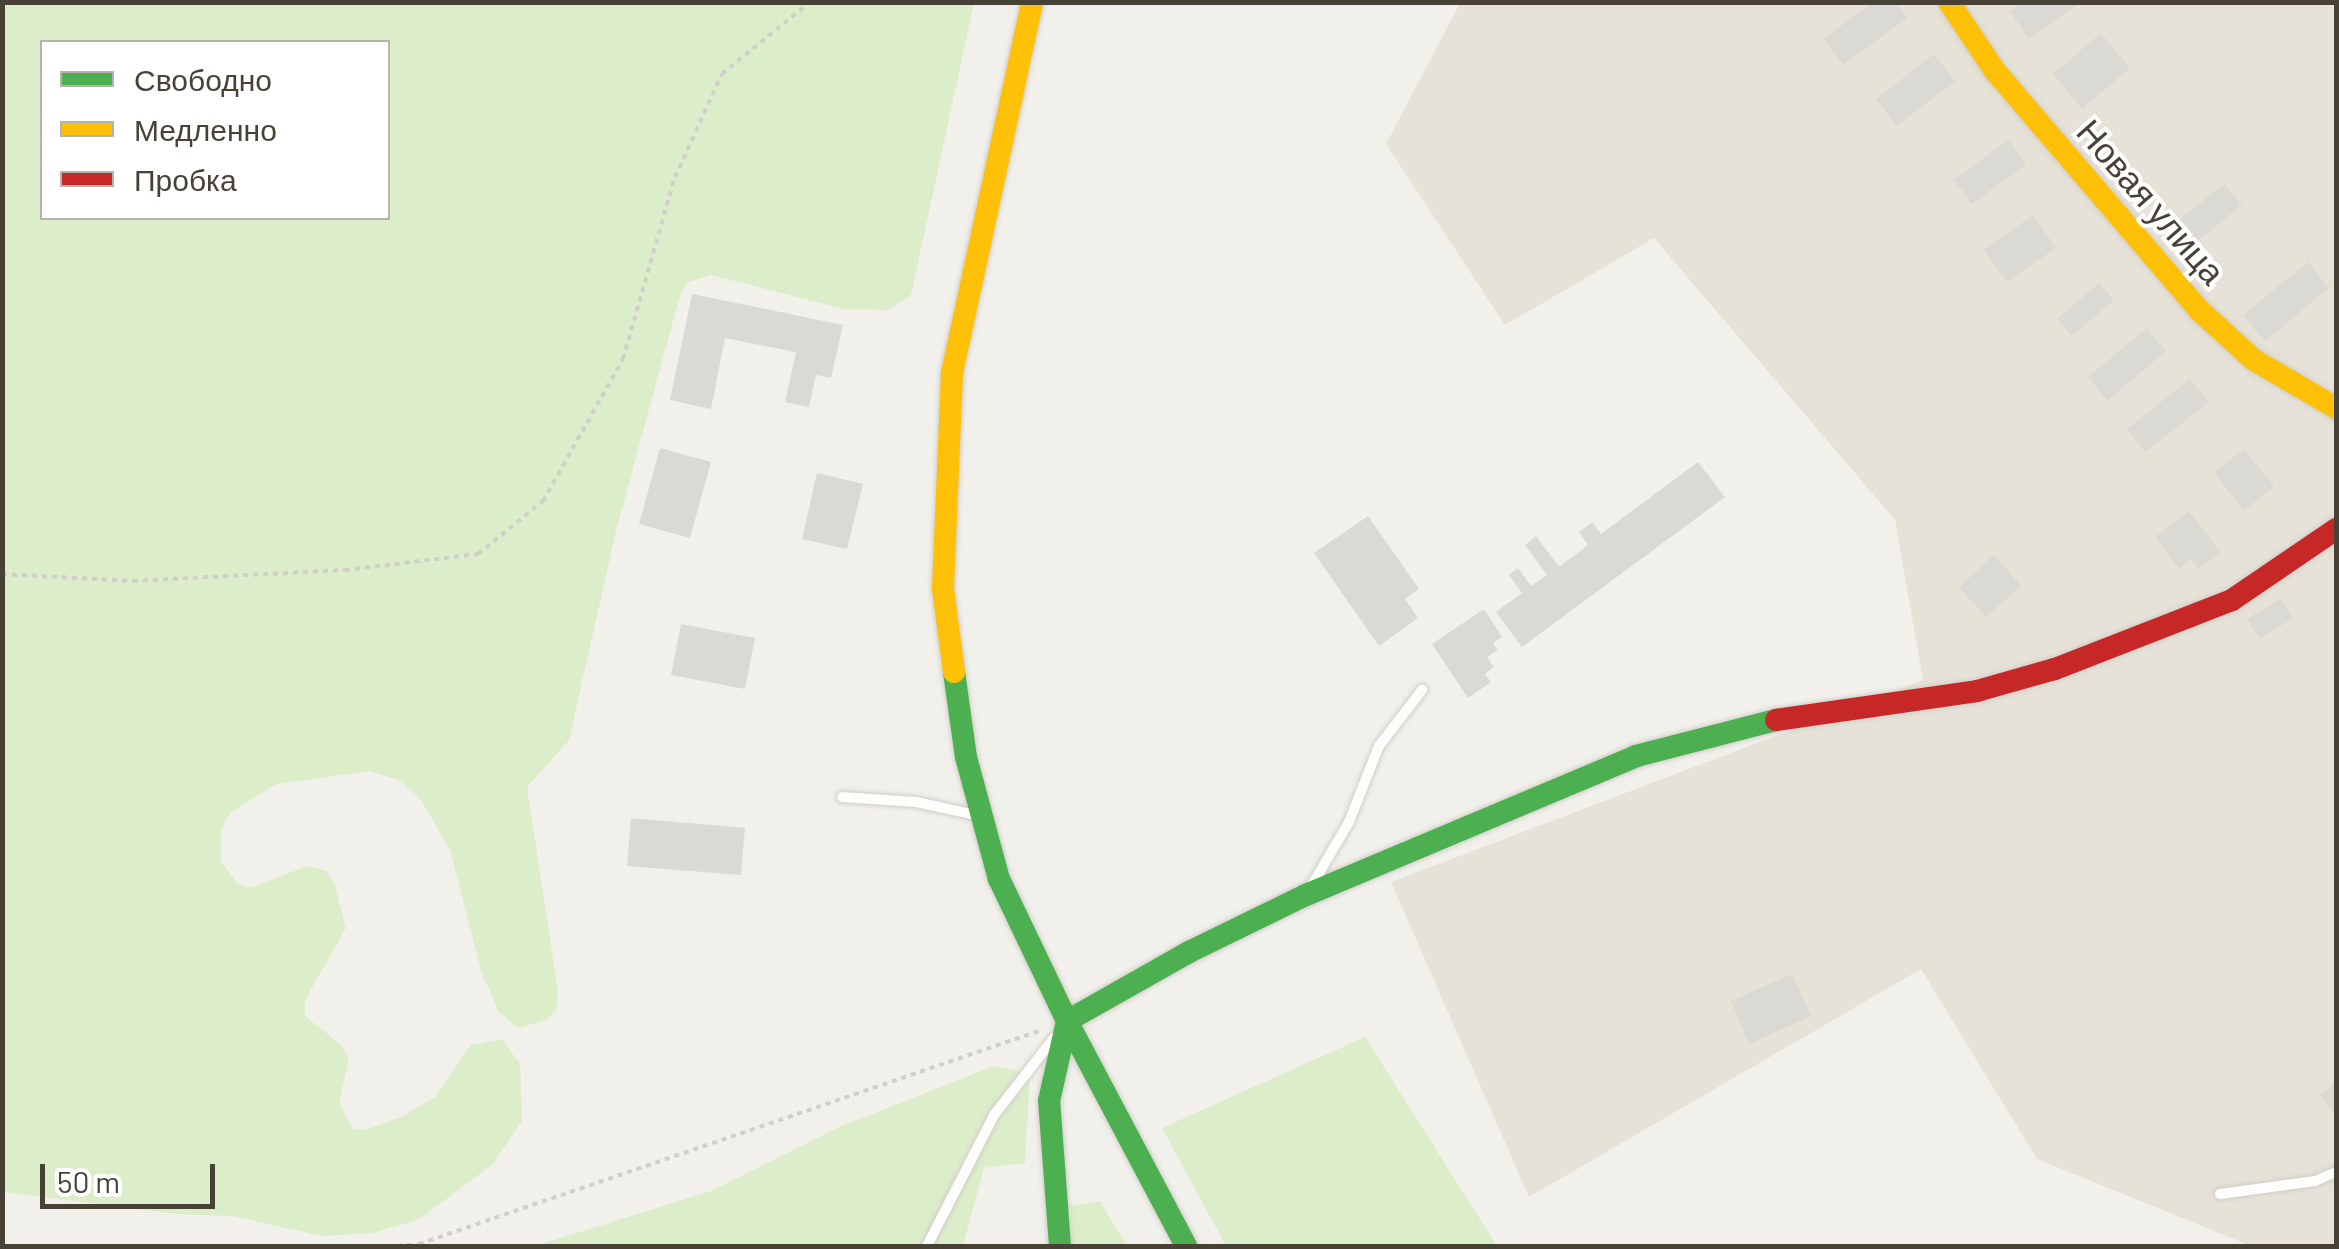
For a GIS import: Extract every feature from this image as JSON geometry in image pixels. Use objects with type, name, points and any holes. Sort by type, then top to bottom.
[{"type":"street","points":[[1032,2],[952,373],[944,588],[966,757],[1000,879],[1067,1021],[1186,1246]]},
{"type":"street","name":"Новая улица","points":[[1950,2],[1995,71],[2199,310],[2254,360],[2336,408]]},
{"type":"street","points":[[1060,1246],[1049,1101],[1067,1021],[1189,952],[1306,894],[1636,756],[1805,713],[1977,691],[2055,669],[2232,600],[2336,529]]},
{"type":"lane","points":[[1306,894],[1348,822],[1379,746],[1422,690]]},
{"type":"lane","points":[[842,796],[916,802],[982,816]]},
{"type":"lane","points":[[928,1246],[994,1116],[1067,1021]]},
{"type":"lane","points":[[2220,1194],[2314,1181],[2336,1172]]},
{"type":"path","points":[[2,574],[133,581],[345,570],[478,554],[543,501],[623,359],[675,177],[722,74],[810,2]]},
{"type":"path","points":[[397,1246],[419,1244],[1067,1021]]},
{"type":"shaded area","points":[[1460,3],[2336,3],[2336,1246],[2251,1246],[2037,1159],[1921,969],[1529,1197],[1391,882],[1923,680],[1895,520],[1654,238],[1505,325],[1386,144]]},
{"type":"green space","points":[[2,3],[974,3],[911,295],[888,310],[844,309],[711,275],[686,283],[679,299],[616,531],[569,740],[527,787],[558,992],[556,1011],[546,1020],[519,1028],[499,1012],[482,974],[450,850],[421,800],[399,780],[369,771],[276,784],[231,812],[221,829],[221,861],[238,884],[251,888],[307,866],[327,871],[334,883],[346,928],[305,1000],[305,1016],[341,1045],[349,1059],[339,1103],[352,1128],[366,1130],[403,1116],[435,1097],[471,1045],[502,1039],[520,1064],[522,1121],[493,1164],[418,1220],[372,1233],[322,1236],[233,1216],[177,1214],[3,1192]]},
{"type":"green space","points":[[1365,1037],[1497,1246],[1226,1246],[1162,1128]]},
{"type":"green space","points":[[994,1066],[1030,1073],[1025,1163],[984,1168],[963,1246],[535,1246],[711,1191],[839,1127]]},
{"type":"green space","points":[[1100,1201],[1127,1246],[1071,1246],[1070,1206]]},
{"type":"building","points":[[1872,2],[1896,2],[1907,18],[1843,65],[1824,39]]},
{"type":"building","points":[[2022,2],[2081,2],[2029,39],[2010,11]]},
{"type":"building","points":[[2101,33],[2130,68],[2082,109],[2053,74]]},
{"type":"building","points":[[1934,54],[1955,81],[1897,126],[1876,99]]},
{"type":"building","points":[[2008,140],[2026,164],[1972,204],[1954,180]]},
{"type":"building","points":[[2224,184],[2242,205],[2196,242],[2178,221]]},
{"type":"building","points":[[2033,215],[2056,248],[2007,282],[1984,250]]},
{"type":"building","points":[[2308,262],[2329,288],[2265,341],[2243,315]]},
{"type":"building","points":[[2099,283],[2114,300],[2072,336],[2057,319]]},
{"type":"building","points":[[692,294],[843,325],[831,378],[816,375],[809,407],[785,402],[796,352],[725,338],[711,409],[670,400]]},
{"type":"building","points":[[2147,328],[2166,351],[2107,401],[2088,377]]},
{"type":"building","points":[[2190,379],[2209,402],[2145,452],[2127,429]]},
{"type":"building","points":[[660,448],[711,462],[690,538],[639,524]]},
{"type":"building","points":[[2244,449],[2274,486],[2244,511],[2214,473]]},
{"type":"building","points":[[1698,462],[1725,497],[1522,647],[1496,612],[1522,593],[1509,575],[1518,568],[1531,586],[1547,575],[1525,545],[1536,536],[1559,567],[1588,545],[1579,532],[1592,522],[1601,534]]},
{"type":"building","points":[[817,473],[863,484],[847,549],[802,539]]},
{"type":"building","points":[[2189,511],[2221,552],[2198,569],[2191,559],[2179,568],[2155,537]]},
{"type":"building","points":[[1368,516],[1419,589],[1405,599],[1418,618],[1379,646],[1314,553]]},
{"type":"building","points":[[1994,555],[2021,586],[1986,617],[1959,587]]},
{"type":"building","points":[[2281,598],[2293,618],[2260,639],[2247,619]]},
{"type":"building","points":[[1484,609],[1502,637],[1493,643],[1498,650],[1487,657],[1494,667],[1485,674],[1491,682],[1468,698],[1432,644]]},
{"type":"building","points":[[681,624],[755,638],[745,689],[671,675]]},
{"type":"building","points":[[631,818],[745,828],[741,875],[627,866]]},
{"type":"building","points":[[1792,974],[1811,1016],[1749,1044],[1731,1001]]},
{"type":"building","points":[[2336,1083],[2336,1115],[2320,1095]]},
{"type":"traffic: fast","points":[[954,672],[966,757],[999,879],[1067,1021],[1186,1246]]},
{"type":"traffic: fast","points":[[1060,1246],[1049,1101],[1067,1021],[1189,952],[1306,895],[1636,756],[1776,720]]},
{"type":"traffic: slow","points":[[954,672],[943,588],[952,373],[1032,2]]},
{"type":"traffic: slow","points":[[1949,2],[1995,71],[2199,310],[2254,360],[2336,408]]},
{"type":"traffic: jam","points":[[1776,720],[1977,691],[2055,669],[2232,600],[2336,529]]}]
